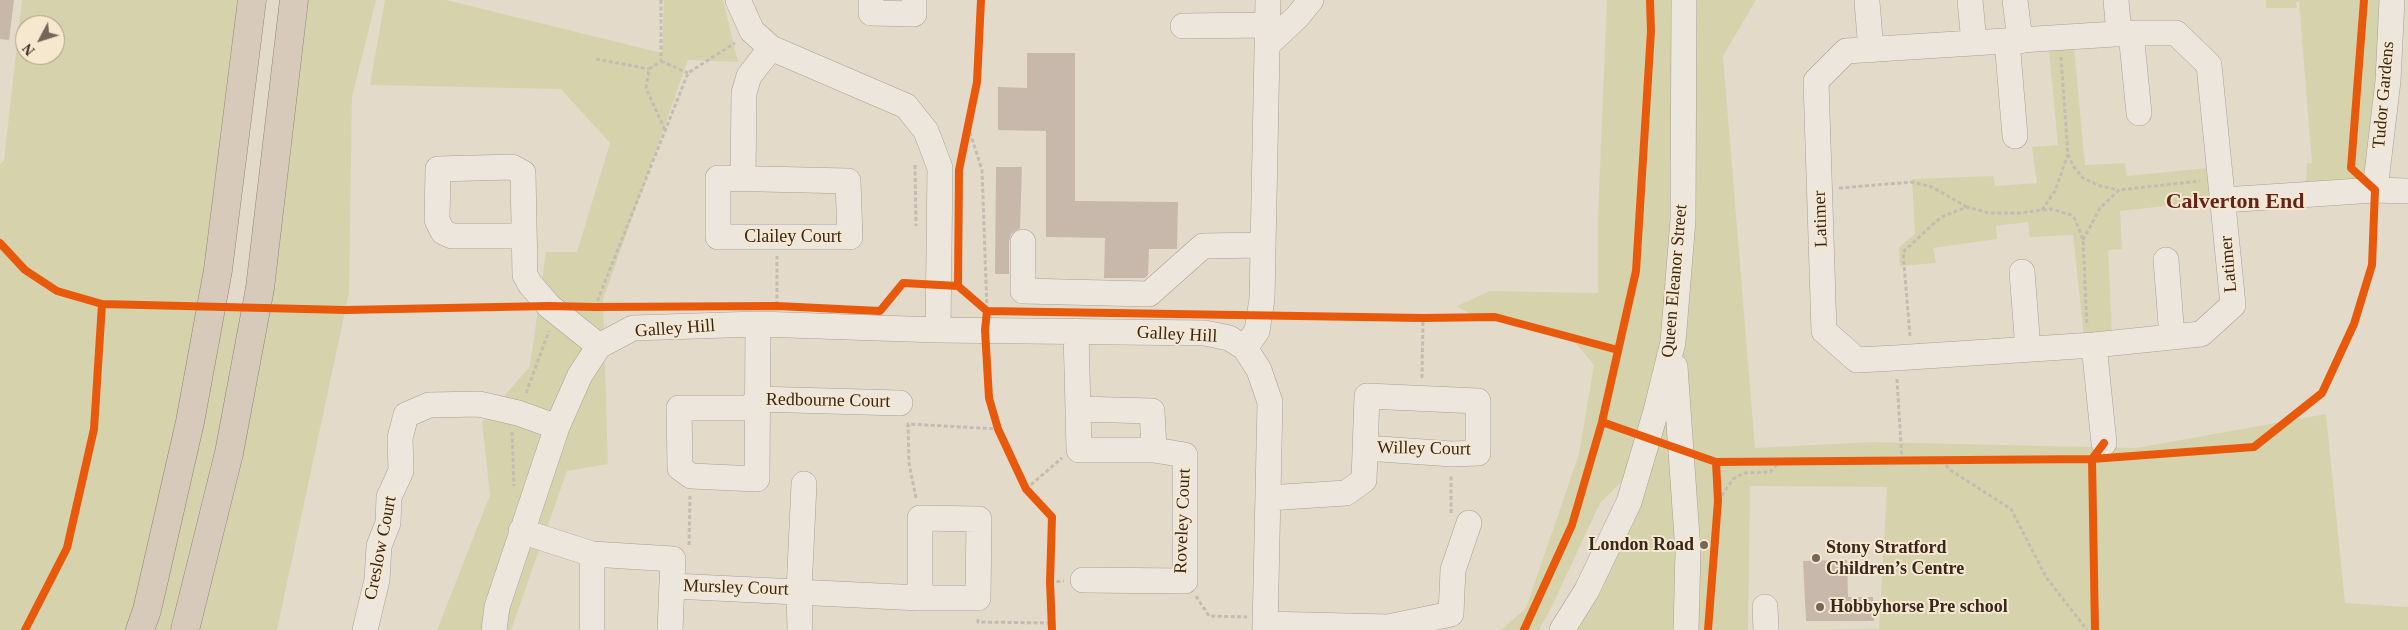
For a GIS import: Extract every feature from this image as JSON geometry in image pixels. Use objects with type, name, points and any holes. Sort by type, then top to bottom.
[{"type":"highway","points":[[140,630],[147,610],[190,422],[218,270],[252,0]]},
{"type":"highway","points":[[185,630],[229,453],[260,288],[294,0]]},
{"type":"street","points":[[738,0],[752,31],[771,48],[906,106],[926,131],[940,168],[938,330]]},
{"type":"street","points":[[871,0],[871,13],[914,14],[914,0]]},
{"type":"street","points":[[1268,0],[1262,299],[1257,331],[1245,348],[1259,370],[1270,402],[1265,624],[1388,627],[1451,614],[1453,570],[1469,523]]},
{"type":"street","points":[[1183,26],[1267,35],[1297,17],[1311,0]]},
{"type":"street","name":"Queen Eleanor Street","points":[[1562,630],[1587,590],[1629,502],[1656,411],[1673,342],[1683,220],[1684,0]]},
{"type":"street","points":[[1970,0],[1974,43]]},
{"type":"street","points":[[2015,136],[2013,41],[2016,0]]},
{"type":"street","points":[[2116,0],[2125,33],[2139,113]]},
{"type":"street","name":"Tudor Gardens","points":[[2374,190],[2388,81],[2392,0]]},
{"type":"street","points":[[1867,2],[1870,50]]},
{"type":"street","name":"Latimer","points":[[2125,33],[2176,33],[2209,65],[2233,305],[2201,334],[2028,350],[1857,360],[1824,331],[1816,81],[1846,51],[2013,41],[2125,33]]},
{"type":"street","points":[[743,178],[744,93],[750,76],[771,48]]},
{"type":"street","name":"Clailey Court","points":[[718,178],[848,182],[850,238],[778,237],[718,237],[718,178]]},
{"type":"street","points":[[2222,189],[2408,191]]},
{"type":"street","points":[[524,236],[525,274],[530,284],[556,312],[599,346]]},
{"type":"street","points":[[1023,242],[1022,291],[1140,294],[1149,294],[1203,246],[1263,245]]},
{"type":"street","points":[[2166,260],[2172,337]]},
{"type":"street","points":[[2022,272],[2028,350]]},
{"type":"street","name":"Galley Hill","points":[[494,630],[497,607],[521,531],[557,427],[580,375],[599,346],[633,328],[763,315],[938,330],[990,318],[1076,331],[1205,333],[1229,338],[1245,348]]},
{"type":"street","name":"Redbourne Court","points":[[763,315],[756,404],[757,479],[691,476],[680,468],[679,408],[756,404],[900,402]]},
{"type":"street","points":[[1076,331],[1078,450]]},
{"type":"street","points":[[1673,342],[1688,551],[1686,630]]},
{"type":"street","points":[[2091,345],[2104,443]]},
{"type":"street","name":"Willey Court","points":[[1268,498],[1346,493],[1364,480],[1367,396],[1478,401],[1478,453],[1452,454],[1366,448]]},
{"type":"street","name":"Creslow Court","points":[[365,630],[377,580],[379,546],[388,523],[388,497],[401,471],[400,438],[406,415],[429,405],[471,404],[518,413],[557,427]]},
{"type":"street","points":[[1078,410],[1152,411],[1154,450]]},
{"type":"street","name":"Roveley Court","points":[[1078,450],[1154,450],[1185,455],[1185,581],[1083,580]]},
{"type":"street","name":"Mursley Court","points":[[799,591],[804,484]]},
{"type":"street","points":[[920,598],[920,518],[979,519],[978,598]]},
{"type":"street","name":"Mursley Court","points":[[521,531],[592,554],[673,559],[670,630]]},
{"type":"street","points":[[592,554],[592,630]]},
{"type":"street","name":"Mursley Court","points":[[673,586],[920,598],[978,598]]},
{"type":"street","points":[[799,591],[800,630]]},
{"type":"path","points":[[660,0],[661,61]]},
{"type":"path","points":[[595,307],[688,73],[752,31]]},
{"type":"path","points":[[2060,38],[2068,154],[2073,166],[2083,178],[2100,186],[2119,190],[2222,189]]},
{"type":"path","points":[[596,59],[649,69],[661,61]]},
{"type":"path","points":[[661,61],[688,73]]},
{"type":"path","points":[[649,69],[646,88],[665,130]]},
{"type":"path","points":[[964,143],[970,117]]},
{"type":"path","points":[[968,126],[982,170],[990,318]]},
{"type":"path","points":[[2042,210],[2055,191],[2068,154]]},
{"type":"path","points":[[915,158],[916,236]]},
{"type":"path","points":[[1820,189],[1913,182],[1932,187],[1967,207],[1989,213],[2061,210],[2071,215],[2075,219],[2083,240],[2091,345]]},
{"type":"path","points":[[2083,240],[2100,208],[2119,190]]},
{"type":"path","points":[[1892,461],[1906,460],[1903,252],[1942,217],[1967,207]]},
{"type":"path","points":[[777,306],[778,237]]},
{"type":"path","points":[[980,305],[990,318]]},
{"type":"path","points":[[763,315],[777,306],[786,306]]},
{"type":"path","points":[[586,307],[604,307]]},
{"type":"path","points":[[514,492],[512,427],[556,312]]},
{"type":"path","points":[[1413,318],[1432,318]]},
{"type":"path","points":[[1421,398],[1423,318]]},
{"type":"path","points":[[920,518],[909,463],[908,424],[996,425],[1002,437]]},
{"type":"path","points":[[1026,489],[1058,460],[1078,450]]},
{"type":"path","points":[[1452,454],[1451,513],[1469,523]]},
{"type":"path","points":[[1938,460],[1952,460]]},
{"type":"path","points":[[1938,460],[1950,470],[2011,509],[2046,577],[2087,630]]},
{"type":"path","points":[[1770,462],[1789,462]]},
{"type":"path","points":[[1718,501],[1733,479],[1744,473],[1770,472],[1779,462]]},
{"type":"path","points":[[673,559],[689,551],[691,476]]},
{"type":"path","points":[[1022,480],[1032,496]]},
{"type":"path","points":[[1717,482],[1718,511]]},
{"type":"path","points":[[1050,573],[1050,590]]},
{"type":"path","points":[[1185,581],[1209,616],[1265,624]]},
{"type":"path","points":[[978,598],[978,622],[1051,622]]},
{"type":"path","points":[[2094,620],[2095,630]]},
{"type":"shaded area","points":[[22,0],[252,0],[212,307],[285,309],[256,307],[294,0],[376,0],[352,97],[349,293],[277,630],[0,630],[0,164],[4,161],[15,63],[15,65],[65,65],[65,15],[20,15]]},
{"type":"shaded area","points":[[385,0],[446,0],[662,53],[664,0],[723,0],[738,62],[688,60],[603,300],[608,464],[567,471],[511,630],[437,630],[490,495],[482,422],[530,366],[546,252],[577,252],[610,143],[561,89],[370,85]]},
{"type":"shaded area","points":[[1607,0],[1756,0],[1723,56],[1755,448],[1872,442],[2136,448],[2326,414],[2345,603],[2408,607],[2408,630],[1787,630],[1879,629],[1887,487],[1750,486],[1748,630],[1692,630],[1677,487],[1677,630],[1574,630],[1640,464],[1600,503],[1539,630],[1501,630],[1526,608],[1579,454],[1594,365],[1571,337],[1495,317],[1476,318],[1457,306],[1490,291],[1598,293],[1598,215]]},
{"type":"shaded area","points":[[2266,0],[2392,0],[2375,190],[2279,187],[2306,181],[2307,164],[2312,163],[2299,2],[2296,2],[2297,8],[2266,8]]},
{"type":"shaded area","points":[[2074,48],[2085,165],[2125,163],[2127,176],[2208,168],[2212,201],[2120,211],[2122,249],[2108,250],[2112,333],[2084,337],[2073,235],[2030,237],[2028,222],[1996,226],[1997,239],[1933,248],[1936,263],[1900,266],[1899,247],[1915,234],[1912,179],[1993,176],[1995,186],[2037,183],[2032,147],[2058,145],[2049,50]]},
{"type":"building","points":[[0,0],[14,0],[9,40],[0,39]]},
{"type":"building","points":[[1027,53],[1075,53],[1075,201],[1178,202],[1177,249],[1149,249],[1148,275],[1145,278],[1104,278],[1105,238],[1046,237],[1046,131],[998,130],[998,87],[1027,88]]},
{"type":"building","points":[[996,167],[1022,167],[1020,228],[1011,234],[1009,242],[1009,274],[995,274]]},
{"type":"building","points":[[1847,560],[1848,597],[1873,597],[1874,621],[1806,621],[1803,561]]},
{"type":"cycle path","points":[[981,0],[977,82],[959,170],[958,286],[987,311],[985,330],[989,398],[998,429],[1026,489],[1052,517],[1050,582],[1052,630]]},
{"type":"cycle path","points":[[1524,630],[1572,525],[1602,422],[1636,271],[1651,31],[1650,0]]},
{"type":"cycle path","points":[[1708,630],[1718,501],[1716,462],[2092,459],[2254,447],[2322,393],[2354,324],[2372,265],[2375,190],[2351,168],[2364,0]]},
{"type":"cycle path","points":[[0,243],[25,270],[57,291],[102,304],[345,310],[549,306],[777,306],[880,311],[903,283],[958,286]]},
{"type":"cycle path","points":[[25,630],[67,548],[94,429],[102,304]]},
{"type":"cycle path","points":[[987,311],[1423,318],[1495,317],[1618,350]]},
{"type":"cycle path","points":[[1602,422],[1716,462]]},
{"type":"cycle path","points":[[2095,630],[2092,459],[2104,443]]},
{"type":"place","name":"London Road","points":[[1704,545]]},
{"type":"place","name":"Stony Stratford Children’s Centre","points":[[1816,558]]},
{"type":"place","name":"Hobbyhorse Pre school","points":[[1820,607]]},
{"type":"district","name":"Calverton End","points":[[2235,202]]}]
